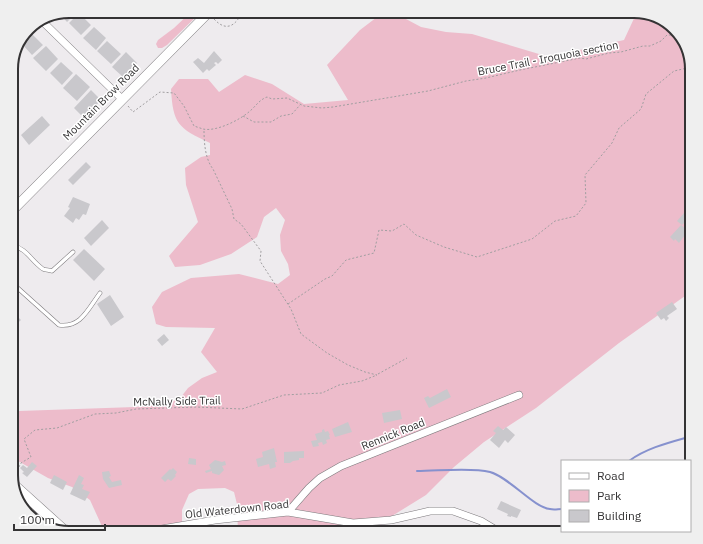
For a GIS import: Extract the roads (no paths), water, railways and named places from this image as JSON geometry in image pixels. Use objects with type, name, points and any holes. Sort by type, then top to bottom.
[{"type":"main road","points":[[21,491],[58,525]]},
{"type":"street","name":"Mountain Brow Road","points":[[18,205],[122,99],[209,18]]},
{"type":"street","points":[[45,24],[122,99]]},
{"type":"street","name":"Rennick Road","points":[[288,512],[320,478],[341,466],[518,395]]},
{"type":"street","name":"Old Waterdown Road","points":[[179,526],[214,520],[288,512],[353,523],[391,520],[430,511],[453,511],[481,521],[489,526]]},
{"type":"lane","points":[[18,246],[25,250],[44,270],[52,270],[73,252]]},
{"type":"lane","points":[[18,288],[58,325],[66,326],[74,324],[80,319],[100,293]]},
{"type":"waterway","points":[[630,460],[643,452],[685,438]]},
{"type":"waterway","points":[[417,471],[464,469],[490,472],[505,480],[537,504],[552,509],[561,509]]}]
